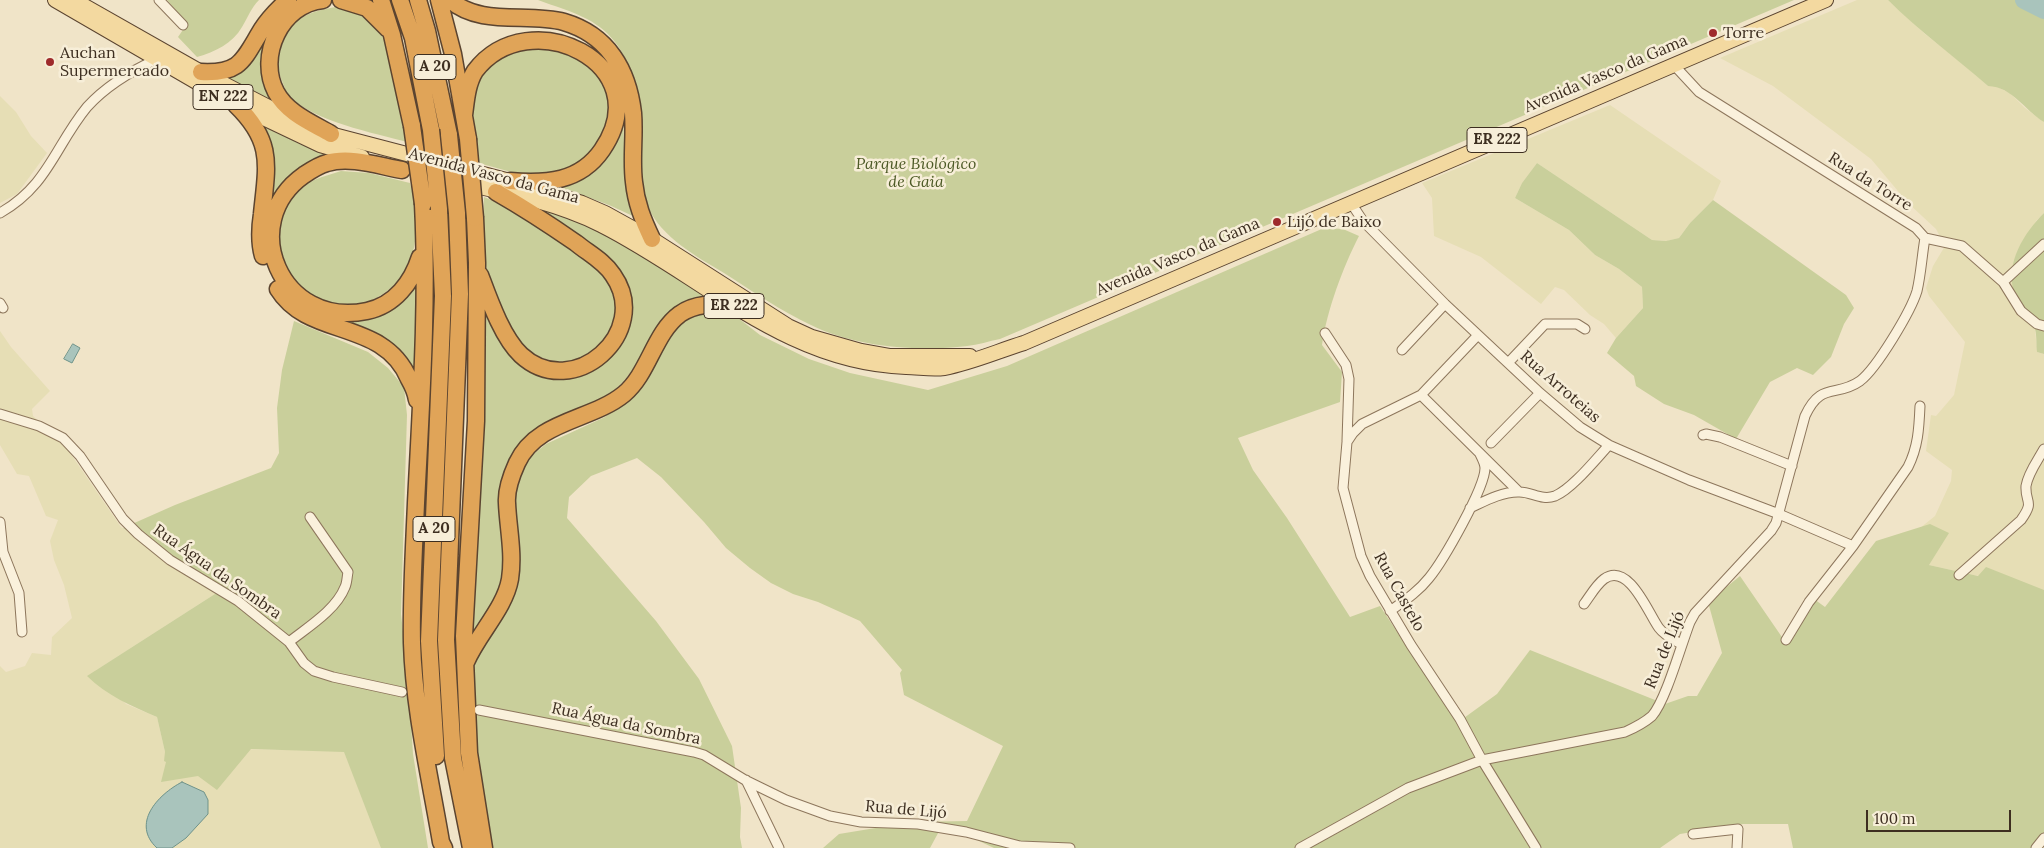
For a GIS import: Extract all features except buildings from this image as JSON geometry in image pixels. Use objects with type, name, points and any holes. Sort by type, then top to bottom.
[{"type":"highway","points":[[201,72],[215,73],[228,70],[242,62],[275,11],[288,0]]},
{"type":"highway","points":[[322,0],[298,9],[284,21],[275,36],[270,54],[270,75],[276,93],[292,111],[330,134]]},
{"type":"highway","points":[[342,0],[367,8],[386,25],[392,35]]},
{"type":"highway","points":[[381,0],[392,35],[412,126],[423,204],[425,245],[420,417],[412,586],[412,645],[418,700],[441,842],[444,848]]},
{"type":"highway","name":"A 20","points":[[400,0],[413,38],[432,130],[440,208],[443,296],[429,640],[436,758],[450,848]]},
{"type":"highway","name":"A 20","points":[[418,0],[427,31],[449,134],[457,213],[460,294],[446,640],[453,758],[471,848]]},
{"type":"highway","points":[[439,0],[453,54],[468,139],[475,218],[477,263],[476,421],[464,666],[469,753],[484,848]]},
{"type":"highway","points":[[450,0],[456,5],[476,14],[564,22],[583,29],[601,43],[616,59],[627,82],[633,114],[633,180],[638,205],[652,239]]},
{"type":"highway","points":[[464,115],[467,90],[474,72],[487,54],[502,42],[521,33],[539,30],[558,32],[575,39],[606,66],[615,86],[617,113],[610,138],[596,158],[580,172],[562,180],[535,183],[510,181]]},
{"type":"highway","points":[[236,105],[262,137],[267,157],[260,228],[262,252],[269,275],[280,293],[295,308],[333,326],[373,339],[389,350],[400,361],[408,375],[416,394],[420,417]]},
{"type":"highway","points":[[402,170],[349,161],[327,163],[295,182],[282,198],[275,214],[272,228],[272,248],[278,269],[288,286],[302,299],[316,307],[337,313],[352,314],[378,306],[390,300],[405,288],[416,271],[425,245]]},
{"type":"highway","points":[[477,263],[497,316],[509,339],[520,354],[530,362],[552,371],[568,371],[585,366],[598,358],[616,338],[622,323],[624,307],[621,291],[613,274],[599,260],[531,212],[496,192]]},
{"type":"highway","points":[[464,666],[474,644],[503,599],[510,579],[511,550],[506,501],[511,479],[518,461],[528,446],[552,429],[606,405],[624,394],[636,380],[671,321],[682,313],[692,307],[706,304],[732,304]]},
{"type":"main road","name":"Avenida Vasco da Gama","points":[[55,0],[236,105],[320,145],[402,170],[555,207],[600,225],[660,259],[783,335],[806,346],[859,363],[943,368],[1024,343],[1826,0]]},
{"type":"main road","name":"Avenida Vasco da Gama","points":[[74,0],[201,72],[292,120],[330,134],[510,181],[582,203],[606,213],[652,239],[758,308],[788,326],[812,337],[861,351],[889,356],[985,356]]},
{"type":"street","points":[[159,0],[183,25]]},
{"type":"street","points":[[0,213],[18,203],[50,167],[88,107],[104,90],[140,66],[156,59]]},
{"type":"street","name":"Rua da Torre","points":[[1673,64],[1699,92],[1916,228],[1925,238],[1962,246],[2003,282],[2021,311],[2037,324],[2044,326]]},
{"type":"street","name":"Rua Arroteias","points":[[1351,202],[1363,221],[1445,304],[1540,393],[1580,427],[1609,445],[1689,480],[1779,514],[1853,546]]},
{"type":"street","name":"Rua de Lijó","points":[[1300,848],[1408,788],[1482,760],[1625,732],[1640,725],[1652,716],[1658,706],[1696,612],[1771,531],[1779,514],[1805,416],[1816,398],[1824,392],[1859,381],[1868,373],[1899,329],[1916,292],[1925,238]]},
{"type":"street","points":[[2003,282],[2044,244]]},
{"type":"street","points":[[1402,350],[1445,304]]},
{"type":"street","points":[[1508,362],[1545,324],[1576,324],[1584,329]]},
{"type":"street","name":"Rua Castelo","points":[[1325,333],[1346,366],[1349,379],[1347,442],[1343,472],[1346,504],[1365,565],[1390,610],[1460,720],[1482,760],[1536,848]]},
{"type":"street","points":[[1347,442],[1362,424],[1421,395],[1478,335]]},
{"type":"street","points":[[1491,443],[1540,393]]},
{"type":"street","points":[[1421,395],[1519,492]]},
{"type":"street","points":[[1786,640],[1809,602],[1853,546],[1908,467],[1915,453],[1919,437],[1920,406]]},
{"type":"street","name":"Rua Água da Sombra","points":[[0,414],[39,426],[63,438],[80,456],[123,520],[158,552],[238,601],[289,642],[304,662],[314,671],[402,692]]},
{"type":"street","points":[[1703,435],[1720,437],[1792,466]]},
{"type":"street","points":[[1470,508],[1492,497],[1519,492],[1537,497],[1547,498],[1556,496],[1566,490],[1609,445]]},
{"type":"street","points":[[1959,575],[2021,520],[2026,513],[2030,505],[2026,486],[2034,466],[2044,449]]},
{"type":"street","points":[[1390,610],[1420,589],[1430,577],[1470,508],[1481,488],[1485,467],[1480,454]]},
{"type":"street","points":[[289,642],[331,607],[340,598],[346,586],[348,572],[310,516]]},
{"type":"street","points":[[0,522],[3,552],[20,593],[22,632]]},
{"type":"street","points":[[1584,604],[1604,579],[1612,576],[1620,578],[1629,582],[1642,596],[1661,630],[1682,644]]},
{"type":"street","name":"Rua Água da Sombra","points":[[479,710],[694,752],[710,758],[745,780]]},
{"type":"street","points":[[745,780],[779,848]]},
{"type":"street","name":"Rua de Lijó","points":[[745,780],[786,800],[830,816],[862,822],[918,824],[1020,846],[1070,848]]},
{"type":"street","points":[[1693,834],[1738,829],[1738,848]]},
{"type":"street","points":[[2036,848],[2044,838]]},
{"type":"shaded area","points":[[1857,0],[1888,0],[1925,34],[1988,86],[1995,86],[2010,93],[2025,108],[2044,122],[2044,213],[2036,221],[2014,293],[2035,328],[2037,352],[2044,354],[2044,593],[2021,582],[1973,575],[1898,558],[1920,528],[1935,516],[1951,481],[1952,470],[1926,451],[1931,415],[1936,416],[1954,395],[1965,342],[1929,296],[1926,288],[1933,266],[1945,246],[1936,229],[1908,203],[1871,159],[1773,86],[1720,58]]},
{"type":"shaded area","points":[[0,96],[16,112],[31,136],[47,153],[17,194],[0,203]]},
{"type":"shaded area","points":[[1610,105],[1721,181],[1713,200],[1690,223],[1679,238],[1667,241],[1652,240],[1537,163],[1522,183],[1515,198],[1569,230],[1595,255],[1619,269],[1642,287],[1643,308],[1616,338],[1604,324],[1590,315],[1564,290],[1555,287],[1541,304],[1481,257],[1434,236],[1432,198],[1422,183]]},
{"type":"shaded area","points":[[0,331],[11,347],[50,391],[32,409],[33,416],[66,447],[121,527],[218,592],[95,671],[126,704],[157,717],[165,752],[237,749],[344,751],[383,848],[0,848],[0,666],[6,672],[25,666],[32,653],[51,655],[52,637],[72,618],[50,541],[58,520],[46,516],[29,476],[17,474],[0,445]]},
{"type":"green space","points":[[167,0],[259,0],[234,38],[217,50],[197,57],[178,37],[187,24]]},
{"type":"green space","points":[[295,0],[302,0],[273,28],[263,47],[263,74],[276,105],[223,75]]},
{"type":"green space","name":"Parque Biológico de Gaia","points":[[538,0],[1794,0],[1000,339],[948,348],[908,348],[867,343],[811,325],[767,301],[691,253],[671,237],[654,218],[644,195],[636,94],[626,59],[617,44],[604,30],[581,16]]},
{"type":"green space","points":[[1888,0],[2044,0],[2044,122],[2004,90],[1988,86]]},
{"type":"green space","points":[[336,7],[358,12],[374,24],[386,42],[407,142],[328,119],[300,105],[286,92],[278,65],[278,51],[286,33],[297,21],[311,13]]},
{"type":"green space","points":[[506,45],[578,47],[599,73],[607,88],[608,116],[604,130],[589,153],[579,163],[567,170],[554,175],[536,176],[478,163],[472,105],[476,82]]},
{"type":"green space","points":[[623,107],[625,179],[633,216],[555,185],[571,180]]},
{"type":"green space","points":[[261,125],[302,145],[333,155],[268,214]]},
{"type":"green space","points":[[1537,163],[1652,240],[1666,241],[1679,238],[1690,223],[1713,200],[1846,295],[1854,308],[1844,324],[1831,357],[1813,375],[1797,368],[1770,382],[1736,439],[1694,415],[1664,404],[1636,386],[1634,376],[1607,353],[1616,338],[1643,308],[1642,287],[1619,269],[1595,255],[1569,230],[1515,198],[1522,183]]},
{"type":"green space","points":[[341,171],[369,173],[410,183],[416,219],[416,236],[413,252],[407,267],[398,281],[385,293],[368,302],[344,306],[320,302],[302,291],[284,266],[278,246],[280,219],[293,194],[309,182]]},
{"type":"green space","points":[[484,197],[506,207],[538,226],[594,265],[606,276],[615,294],[616,314],[611,331],[602,345],[588,355],[572,361],[554,361],[537,356],[519,342],[499,305],[488,275],[483,231]]},
{"type":"green space","points":[[537,207],[560,214],[611,235],[707,295],[707,299],[690,301],[676,308],[655,332],[629,375],[618,387],[604,397],[555,420],[525,438],[514,451],[506,467],[503,481],[506,569],[503,584],[493,605],[472,636],[482,298],[537,370],[607,360],[626,287]]},
{"type":"green space","points":[[2044,213],[2044,354],[2037,352],[2035,329],[2014,292],[2012,270],[2023,239]]},
{"type":"green space","points":[[1324,228],[1343,229],[1359,236],[1336,289],[1322,345],[1342,372],[1340,402],[1238,438],[1253,470],[1287,518],[1350,617],[1380,606],[1457,723],[1497,694],[1530,650],[1665,704],[1688,696],[1697,696],[1722,653],[1708,602],[1740,576],[1786,643],[1814,599],[1825,607],[1876,541],[1930,524],[1949,533],[1929,565],[1978,576],[1986,567],[2044,590],[2044,836],[2032,848],[1793,848],[1788,824],[1743,824],[1680,834],[1660,848],[994,848],[943,824],[930,848],[823,848],[839,834],[912,822],[967,821],[1003,746],[904,695],[900,673],[902,670],[860,621],[818,602],[793,594],[771,583],[750,568],[726,548],[661,477],[637,458],[591,476],[569,497],[567,518],[656,621],[699,679],[732,746],[741,808],[740,837],[742,848],[484,848],[467,662],[509,601],[511,488],[530,457],[546,444],[605,417],[636,394],[666,342],[685,316],[715,311],[733,314],[760,335],[809,359],[850,373],[928,390],[1007,366]]},
{"type":"green space","points":[[418,280],[415,376],[337,319]]},
{"type":"green space","points":[[294,321],[368,352],[388,368],[404,387],[407,415],[401,614],[408,676],[413,754],[428,848],[381,848],[344,752],[251,749],[217,790],[198,776],[161,782],[166,762],[164,761],[165,752],[157,717],[111,695],[87,676],[218,592],[123,528],[175,505],[271,468],[279,453],[277,408],[282,370]]},
{"type":"water","points":[[73,344],[80,348],[72,363],[64,359]]},
{"type":"water","points":[[182,782],[204,792],[208,800],[208,814],[186,838],[172,848],[157,848],[150,839],[146,829],[150,811],[164,794]]},
{"type":"waterway","points":[[2024,0],[2044,10]]},
{"type":"place","name":"Torre","points":[[1713,33]]},
{"type":"place","name":"Auchan Supermercado","points":[[50,62]]},
{"type":"place","name":"Lijó de Baixo","points":[[1277,222]]}]
